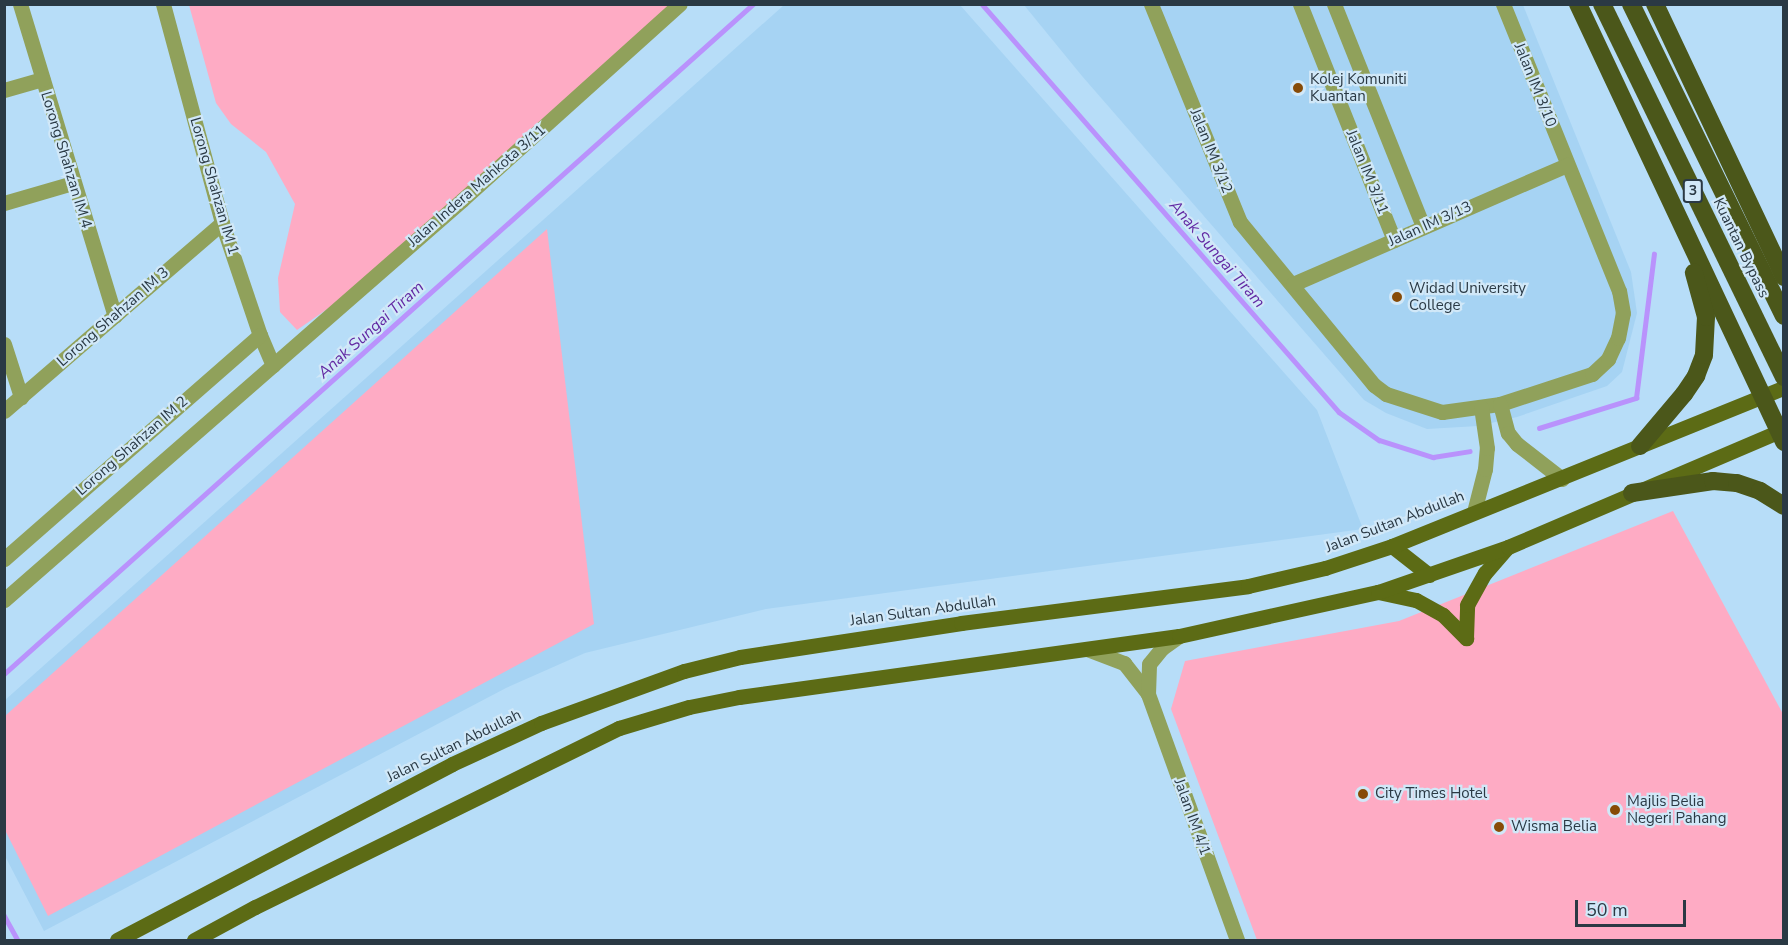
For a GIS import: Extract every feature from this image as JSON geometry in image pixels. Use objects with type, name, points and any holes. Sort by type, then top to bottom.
[{"type":"highway","points":[[1578,4],[1684,233],[1782,434]]},
{"type":"highway","name":"Kuantan Bypass","points":[[1602,4],[1784,377]]},
{"type":"highway","name":"Kuantan Bypass","points":[[1631,4],[1784,316]]},
{"type":"highway","points":[[1655,4],[1784,277]]},
{"type":"highway","points":[[1640,446],[1684,394],[1696,376],[1704,355],[1706,317],[1684,233]]},
{"type":"highway","points":[[1764,235],[1784,257]]},
{"type":"highway","points":[[1740,350],[1764,364],[1775,366],[1784,362]]},
{"type":"highway","points":[[1632,493],[1713,481],[1749,487],[1784,506]]},
{"type":"main road","name":"Jalan Sultan Abdullah","points":[[117,940],[463,759],[541,723],[684,672],[740,657],[960,623],[1248,586],[1325,568],[1392,546],[1784,388]]},
{"type":"main road","points":[[194,940],[276,897],[619,728],[689,707],[757,694],[1179,636],[1378,592],[1509,547],[1632,493],[1782,434]]},
{"type":"main road","points":[[1392,546],[1429,575]]},
{"type":"main road","points":[[1378,592],[1416,600],[1443,615],[1466,638],[1467,605],[1485,573],[1509,547]]},
{"type":"street","name":"Lorong Shahzan IM 4","points":[[20,4],[72,183],[115,316]]},
{"type":"street","name":"Lorong Shahzan IM 1","points":[[163,4],[222,223],[260,335],[273,365]]},
{"type":"street","name":"Jalan Indera Mahkota 3/11","points":[[4,600],[680,4]]},
{"type":"street","name":"Jalan IM 3/12","points":[[1151,4],[1240,222],[1374,385],[1386,394],[1442,412],[1500,404]]},
{"type":"street","name":"Jalan IM 3/11","points":[[1300,4],[1394,240]]},
{"type":"street","name":"Jalan IM 3/11","points":[[1334,4],[1423,227]]},
{"type":"street","name":"Jalan IM 3/10","points":[[1500,404],[1592,374],[1608,359],[1618,338],[1623,313],[1619,291],[1503,4]]},
{"type":"street","points":[[4,90],[42,79]]},
{"type":"street","name":"Jalan IM 3/13","points":[[1293,284],[1567,165]]},
{"type":"street","points":[[4,203],[72,183]]},
{"type":"street","name":"Lorong Shahzan IM 3","points":[[4,411],[222,223]]},
{"type":"street","name":"Lorong Shahzan IM 2","points":[[4,559],[260,335]]},
{"type":"street","points":[[4,344],[21,397]]},
{"type":"street","points":[[1500,404],[1508,433],[1526,453],[1562,479]]},
{"type":"street","points":[[1474,512],[1485,469],[1487,448],[1481,407]]},
{"type":"street","name":"Jalan IM 4/1","points":[[1148,694],[1149,664],[1162,648],[1179,636]]},
{"type":"street","name":"Jalan IM 4/1","points":[[1087,649],[1124,663],[1148,694],[1237,940]]},
{"type":"shaded area","points":[[189,5],[679,5],[372,278],[297,330],[280,312],[278,278],[295,204],[266,152],[231,124],[216,103]]},
{"type":"shaded area","points":[[784,5],[960,5],[1317,410],[1363,529],[766,609],[585,653],[506,688],[44,931],[5,856],[4,701]]},
{"type":"shaded area","points":[[1024,5],[1523,5],[1631,272],[1637,313],[1622,372],[1607,386],[1517,417],[1478,426],[1427,429],[1386,413],[1364,400],[1082,76]]},
{"type":"shaded area","points":[[547,229],[594,624],[48,916],[5,830],[5,716]]},
{"type":"shaded area","name":"Wisma Belia","points":[[1673,511],[1783,714],[1783,940],[1257,940],[1171,709],[1185,661],[1399,621]]},
{"type":"waterway","name":"Anak Sungai Tiram","points":[[4,674],[753,4]]},
{"type":"waterway","name":"Anak Sungai Tiram","points":[[982,4],[1339,412],[1379,440],[1433,457],[1470,451]]},
{"type":"waterway","points":[[1539,428],[1636,398],[1654,254]]},
{"type":"waterway","points":[[4,915],[18,940]]},
{"type":"place","name":"Kolej Komuniti Kuantan","points":[[1298,88]]},
{"type":"place","name":"Widad University College","points":[[1397,297]]},
{"type":"place","name":"City Times Hotel","points":[[1363,794]]},
{"type":"place","name":"Majlis Belia Negeri Pahang","points":[[1615,810]]},
{"type":"place","name":"Wisma Belia","points":[[1499,827]]}]
